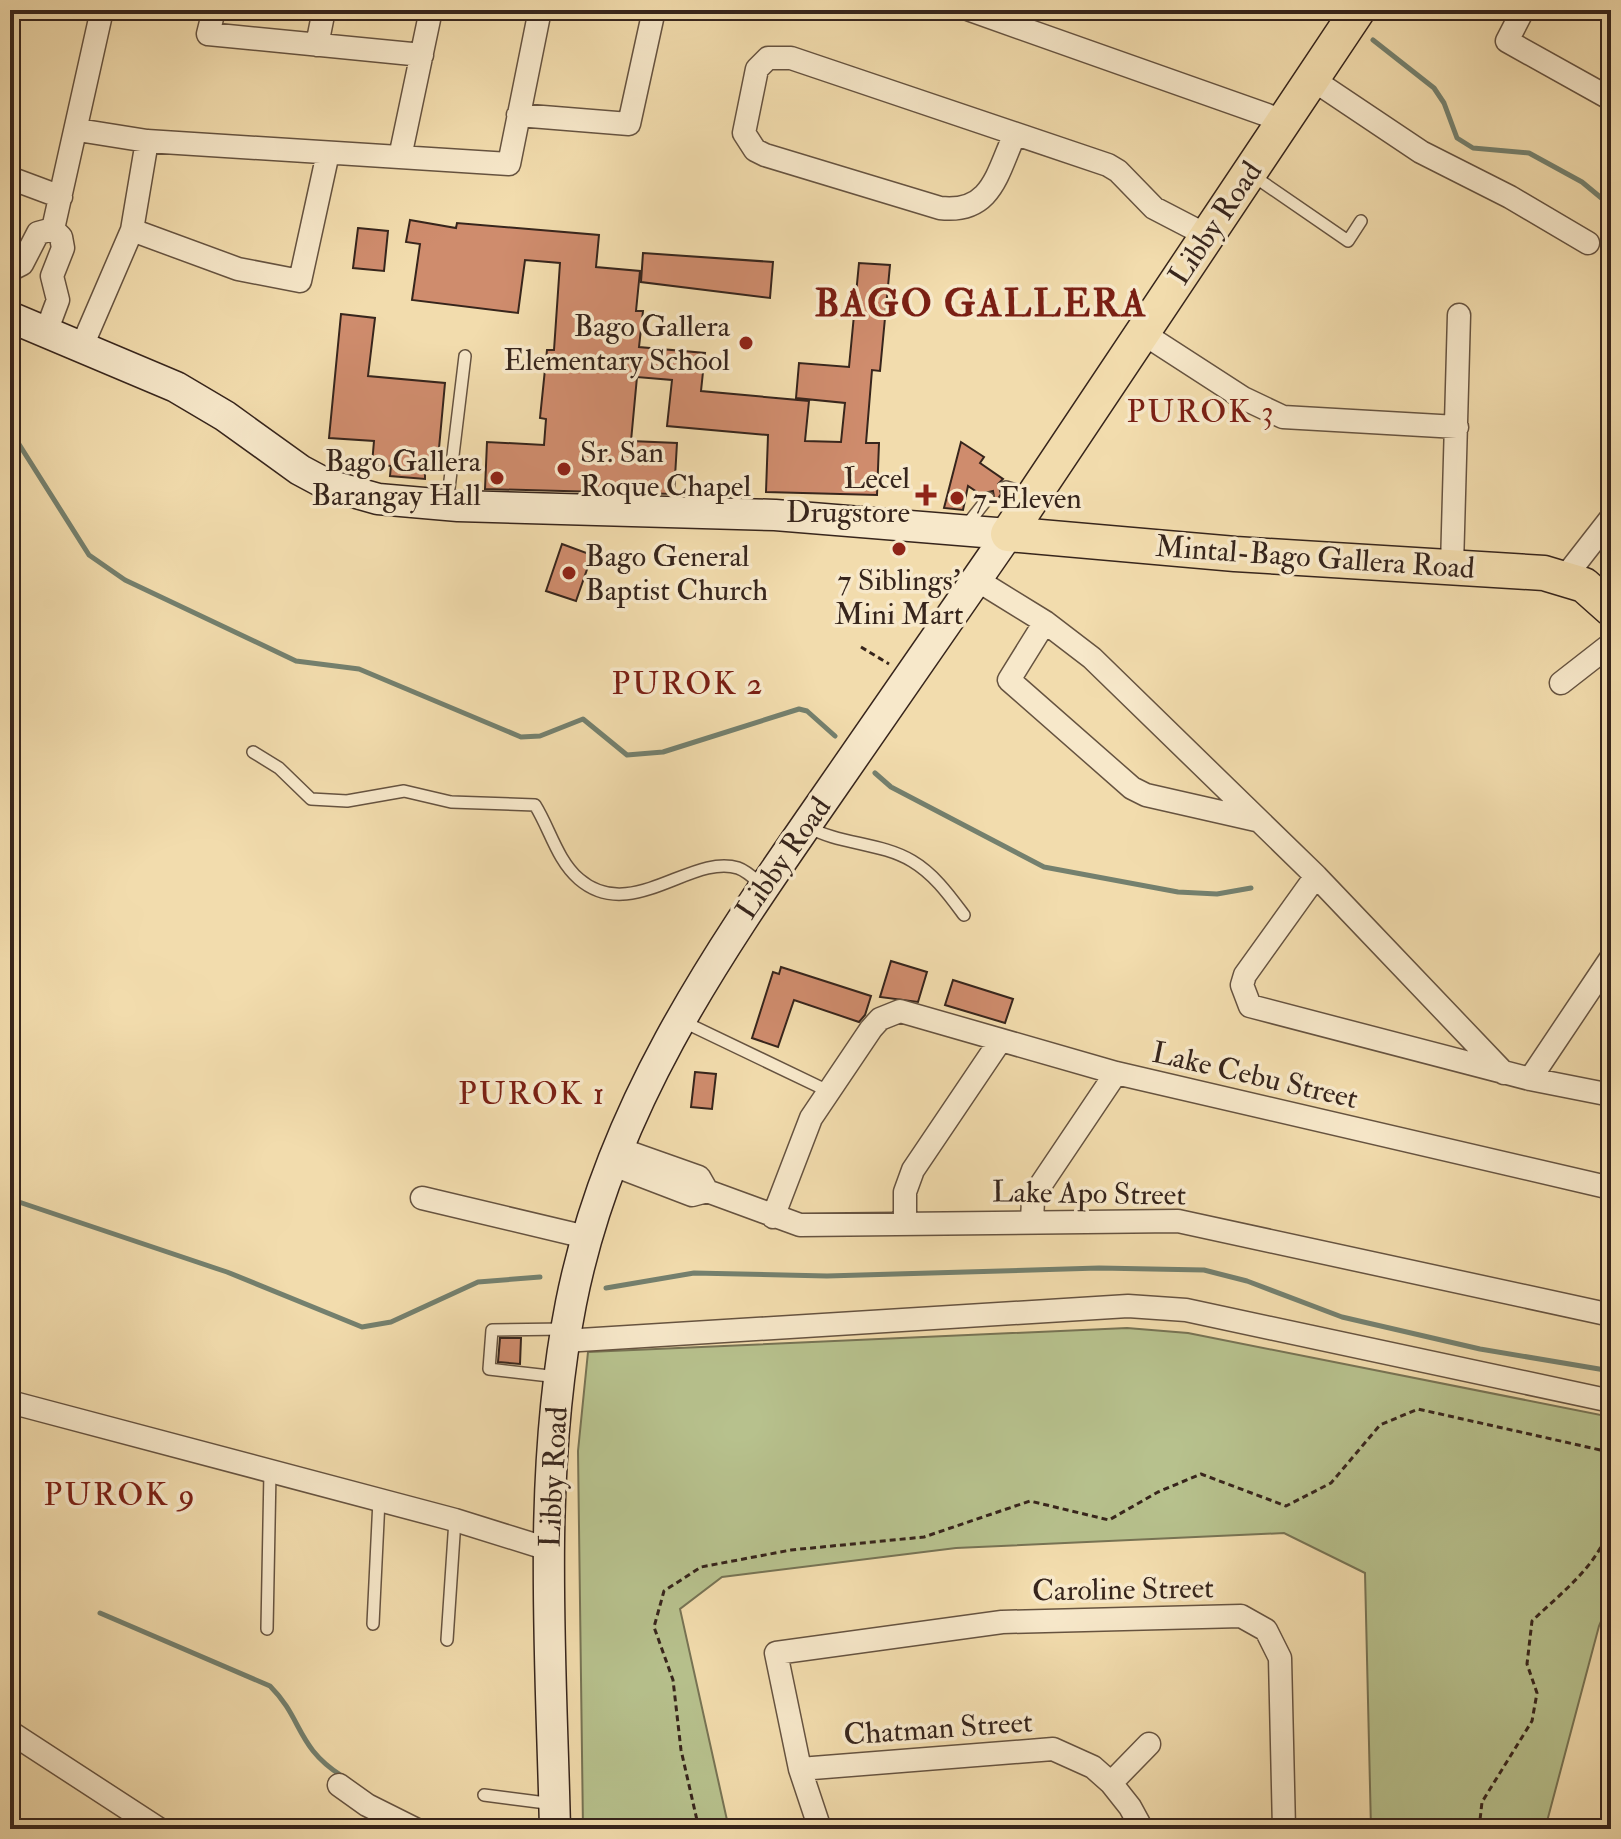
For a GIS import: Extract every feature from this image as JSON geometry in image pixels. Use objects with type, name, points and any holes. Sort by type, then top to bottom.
[{"type":"main road","name":"Libby Road","points":[[555,1816],[548,1549],[553,1432],[565,1335],[586,1237],[614,1156],[679,1019],[764,886],[1008,534],[1019,491],[1141,332],[1358,10]]},
{"type":"main road","points":[[10,317],[82,346],[201,401],[300,470],[328,485],[378,499],[446,506],[775,515],[1008,534]]},
{"type":"main road","name":"Mintal-Bago Gallera Road","points":[[1008,534],[1235,554],[1452,566],[1565,577],[1584,585],[1611,609]]},
{"type":"street","points":[[53,229],[78,130],[102,10]]},
{"type":"street","points":[[214,10],[208,34],[422,55]]},
{"type":"street","points":[[317,45],[324,10]]},
{"type":"street","points":[[400,157],[431,10]]},
{"type":"street","points":[[78,130],[147,141],[509,164],[540,10]]},
{"type":"street","points":[[518,115],[629,124],[654,10]]},
{"type":"street","points":[[970,10],[1284,121]]},
{"type":"street","points":[[1523,10],[1507,41],[1611,99]]},
{"type":"street","points":[[1015,134],[983,199],[959,210],[940,208],[765,155],[748,143],[744,133],[757,69],[768,58],[791,58],[1108,165],[1154,208],[1206,235]]},
{"type":"street","points":[[1312,79],[1421,152],[1510,197],[1588,243]]},
{"type":"street","points":[[82,346],[132,230],[147,141]]},
{"type":"street","points":[[132,230],[238,269],[300,281],[328,153]]},
{"type":"street","points":[[10,178],[61,197]]},
{"type":"street","points":[[52,276],[16,267],[34,237],[53,229]]},
{"type":"street","points":[[46,332],[58,300],[52,276],[63,248],[61,237],[53,229]]},
{"type":"street","points":[[1452,566],[1459,315]]},
{"type":"street","points":[[1141,332],[1243,398],[1283,417],[1457,427]]},
{"type":"street","points":[[1565,577],[1611,518]]},
{"type":"street","points":[[977,580],[1045,622],[1092,658],[1316,876],[1504,1073]]},
{"type":"street","points":[[1045,622],[1009,680],[1132,788],[1146,795],[1257,820]]},
{"type":"street","points":[[1561,683],[1611,644]]},
{"type":"street","points":[[1316,876],[1245,975],[1244,997],[1250,1006],[1504,1073],[1611,1095]]},
{"type":"street","points":[[1530,1079],[1611,958]]},
{"type":"street","name":"Lake Cebu Street","points":[[828,1091],[871,1029],[889,1013],[912,1013],[1116,1073],[1611,1188]]},
{"type":"street","points":[[905,1223],[907,1180],[1000,1041]]},
{"type":"street","points":[[1032,1221],[1033,1200],[1038,1189],[1116,1073]]},
{"type":"street","points":[[773,1217],[799,1143],[828,1091]]},
{"type":"street","name":"Lake Apo Street","points":[[614,1156],[699,1177],[707,1191],[800,1225],[1151,1219],[1193,1223],[1611,1315]]},
{"type":"street","points":[[422,1198],[586,1237]]},
{"type":"street","points":[[565,1335],[1099,1308],[1172,1309],[1611,1401]]},
{"type":"street","points":[[10,1402],[455,1520],[548,1549]]},
{"type":"street","name":"Caroline Street","points":[[800,1769],[776,1653],[1002,1622],[1241,1616],[1266,1630],[1280,1658],[1284,1829]]},
{"type":"street","points":[[10,1732],[159,1829]]},
{"type":"street","points":[[1111,1783],[1149,1744]]},
{"type":"street","name":"Chatman Street","points":[[800,1769],[1053,1749],[1093,1767],[1111,1783],[1142,1829]]},
{"type":"street","points":[[800,1769],[820,1829]]},
{"type":"street","points":[[339,1785],[367,1805],[415,1829]]},
{"type":"lane","points":[[1249,172],[1348,241],[1361,221]]},
{"type":"lane","points":[[446,506],[465,356]]},
{"type":"lane","points":[[963,529],[988,498]]},
{"type":"lane","points":[[253,752],[279,768],[311,799],[347,801],[404,791],[451,802],[535,805],[559,855],[578,879],[601,893],[647,889],[715,866],[739,868],[764,886]]},
{"type":"lane","points":[[806,826],[836,840],[911,860],[947,892],[964,915]]},
{"type":"lane","points":[[679,1019],[828,1091]]},
{"type":"lane","points":[[559,1377],[489,1369],[492,1330],[565,1335]]},
{"type":"lane","points":[[267,1629],[270,1472]]},
{"type":"lane","points":[[373,1624],[379,1500]]},
{"type":"lane","points":[[447,1640],[455,1520]]},
{"type":"lane","points":[[484,1795],[555,1816]]},
{"type":"path","points":[[861,647],[910,677]]},
{"type":"path","points":[[699,1829],[681,1750],[673,1680],[654,1627],[664,1591],[701,1567],[791,1550],[924,1537],[1030,1501],[1109,1520],[1158,1492],[1201,1474],[1286,1506],[1331,1483],[1380,1425],[1418,1409],[1605,1451],[1611,1469]]},
{"type":"path","points":[[1479,1829],[1482,1802],[1532,1721],[1537,1693],[1527,1664],[1532,1621],[1578,1577],[1608,1539],[1611,1520]]},
{"type":"green space","points":[[1127,1328],[1188,1333],[1611,1417],[1611,1598],[1599,1626],[1545,1829],[1371,1829],[1365,1573],[1284,1533],[956,1548],[722,1577],[680,1609],[729,1829],[583,1829],[578,1451],[588,1352]]},
{"type":"building","points":[[410,220],[456,228],[457,223],[599,235],[596,267],[640,271],[636,311],[643,311],[639,347],[705,353],[701,391],[809,401],[805,441],[841,442],[845,403],[796,398],[799,363],[849,367],[859,263],[890,265],[880,371],[872,370],[866,443],[879,443],[877,495],[766,492],[768,435],[667,426],[672,380],[637,377],[631,441],[677,443],[674,494],[485,489],[487,442],[544,445],[546,419],[540,418],[547,350],[554,350],[560,263],[525,260],[518,313],[412,300],[420,244],[406,242]]},
{"type":"building","points":[[358,228],[388,231],[384,271],[353,268]]},
{"type":"building","points":[[643,253],[773,262],[770,298],[641,282]]},
{"type":"building","points":[[341,314],[375,318],[368,376],[445,383],[437,470],[425,469],[425,479],[390,476],[391,466],[372,464],[374,441],[329,438]]},
{"type":"building","points":[[961,442],[984,457],[980,463],[1003,479],[998,484],[1001,494],[995,503],[993,491],[980,494],[968,486],[963,510],[944,508]]},
{"type":"building","name":"Bago General Baptist Church","points":[[562,544],[592,555],[576,601],[546,591]]},
{"type":"building","points":[[891,961],[927,972],[918,1002],[880,997]]},
{"type":"building","points":[[781,967],[871,996],[865,1015],[859,1022],[794,1000],[778,1047],[752,1038],[773,972],[779,974]]},
{"type":"building","points":[[953,980],[1013,999],[1005,1023],[945,1005]]},
{"type":"building","points":[[695,1072],[716,1074],[712,1109],[691,1107]]},
{"type":"building","points":[[500,1338],[521,1338],[520,1364],[498,1362]]},
{"type":"waterway","points":[[1329,10],[1334,13]]},
{"type":"waterway","points":[[1373,40],[1434,88],[1444,103],[1457,138],[1473,148],[1529,153],[1582,182],[1611,206]]},
{"type":"waterway","points":[[10,430],[89,555],[125,580],[296,661],[359,669],[521,737],[540,736],[583,719],[627,755],[663,752],[799,709],[807,711],[835,736]]},
{"type":"waterway","points":[[875,773],[891,787],[1044,867],[1178,892],[1217,894],[1251,888]]},
{"type":"waterway","points":[[10,1199],[227,1272],[362,1327],[391,1322],[478,1282],[540,1277]]},
{"type":"waterway","points":[[606,1288],[694,1273],[827,1276],[1099,1268],[1204,1270],[1247,1281],[1342,1317],[1480,1349],[1611,1371]]},
{"type":"waterway","points":[[100,1613],[270,1686],[316,1754],[342,1776]]},
{"type":"place","name":"Bago Gallera Elementary School","points":[[746,343]]},
{"type":"place","name":"Sr. San Roque Chapel","points":[[564,469]]},
{"type":"place","name":"Bago Gallera Barangay Hall","points":[[497,478]]},
{"type":"place","name":"Lecel Drugstore","points":[[926,495]]},
{"type":"place","name":"7-Eleven","points":[[957,498]]},
{"type":"place","name":"7 Siblings' Mini Mart","points":[[899,549]]},
{"type":"place","name":"Bago General Baptist Church","points":[[569,573]]},
{"type":"district","name":"BAGO GALLERA","points":[[981,303]]},
{"type":"district","name":"PUROK 3","points":[[1201,411]]},
{"type":"district","name":"PUROK 2","points":[[688,683]]},
{"type":"district","name":"PUROK 1","points":[[532,1093]]},
{"type":"district","name":"PUROK 9","points":[[120,1494]]}]
